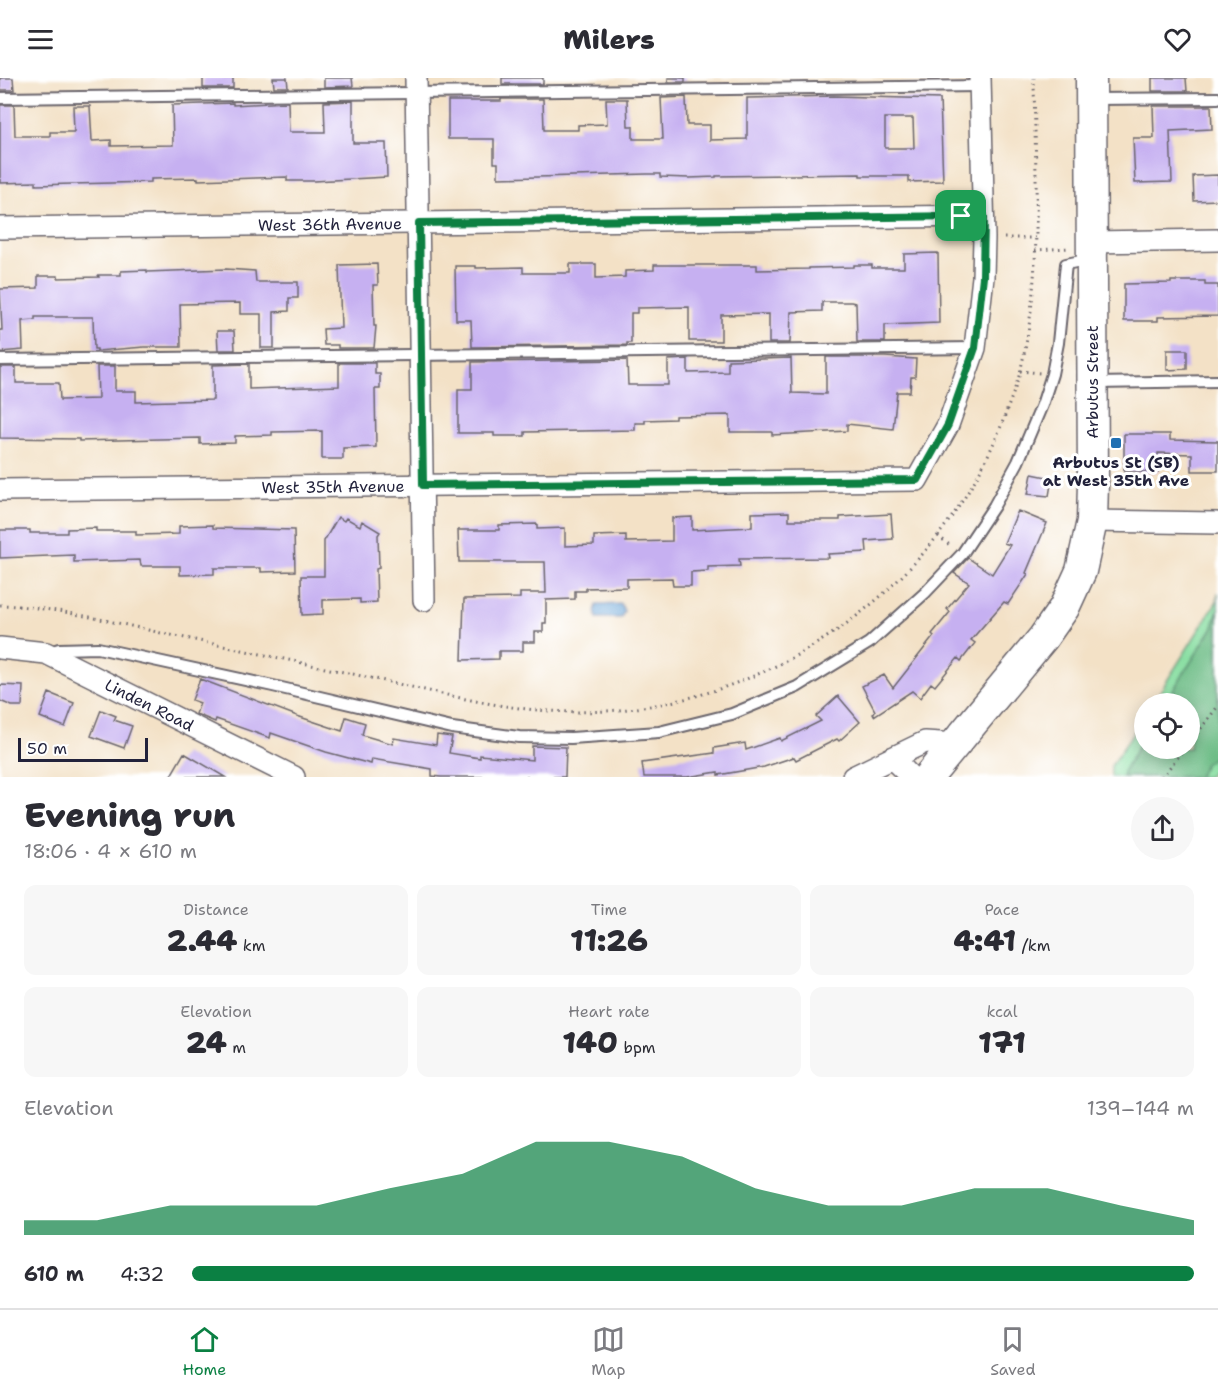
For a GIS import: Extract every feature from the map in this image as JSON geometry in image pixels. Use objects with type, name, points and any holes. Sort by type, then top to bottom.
[{"type":"main road","name":"Arbutus Street","points":[[928,777],[1043,638],[1064,608],[1081,571],[1092,521],[1093,383],[1085,250],[1091,89]]},
{"type":"street","points":[[975,348],[983,277],[984,216],[980,82]]},
{"type":"street","points":[[416,86],[424,600]]},
{"type":"street","name":"West 36th Avenue","points":[[0,228],[984,216]]},
{"type":"street","points":[[1085,250],[1218,240]]},
{"type":"street","name":"West 35th Avenue","points":[[0,490],[917,480],[948,425],[975,348]]},
{"type":"street","points":[[1092,521],[1218,523]]},
{"type":"street","name":"Linden Road","points":[[0,648],[46,653],[294,777]]},
{"type":"street","points":[[853,777],[925,742],[956,744]]},
{"type":"street","points":[[892,758],[911,777]]},
{"type":"lane","points":[[0,98],[416,86],[980,82]]},
{"type":"lane","points":[[1091,89],[1218,98]]},
{"type":"lane","points":[[46,653],[59,649],[98,648],[285,688],[452,728],[519,737],[571,738],[659,732],[732,714],[796,687],[869,643],[925,593],[962,554],[994,506],[1017,462],[1042,405],[1052,374],[1058,343],[1066,264],[1085,250]]},
{"type":"lane","points":[[0,360],[975,348]]},
{"type":"lane","points":[[1093,383],[1218,381]]},
{"type":"path","points":[[0,605],[123,624],[464,698],[520,708],[561,712],[628,709],[679,701],[752,678],[820,643],[904,576],[938,536],[963,500],[1000,431],[1015,389],[1026,342],[1033,296],[1034,78]]},
{"type":"path","points":[[1000,238],[1035,237]]},
{"type":"path","points":[[1035,250],[1085,250]]},
{"type":"path","points":[[1200,730],[1218,706]]},
{"type":"path","points":[[1162,777],[1176,759]]},
{"type":"green space","points":[[1218,592],[1218,766],[1208,777],[1111,777],[1111,766],[1134,732],[1134,759],[1200,759],[1200,693],[1159,693],[1217,601]]},
{"type":"green space","points":[[1218,609],[1218,754],[1205,764],[1198,777],[1123,777],[1123,772],[1134,754],[1134,759],[1200,759],[1200,693],[1171,693],[1213,627]]},
{"type":"water","points":[[621,604],[624,611],[621,618],[597,618],[595,611],[597,605]]},
{"type":"building","points":[[0,78],[13,78],[14,90],[0,90]]},
{"type":"building","points":[[203,78],[233,78],[233,88],[203,88]]},
{"type":"building","points":[[273,78],[287,78],[288,87],[274,87]]},
{"type":"building","points":[[324,78],[352,78],[353,86],[324,87]]},
{"type":"building","points":[[502,78],[543,78],[543,84],[502,84]]},
{"type":"building","points":[[668,78],[685,78],[685,82],[668,82]]},
{"type":"building","points":[[1152,78],[1186,78],[1187,91],[1152,91]]},
{"type":"building","points":[[834,96],[940,99],[943,181],[909,182],[909,176],[860,176],[860,174],[689,178],[647,174],[498,178],[498,163],[494,163],[494,139],[448,139],[448,101],[543,99],[544,130],[578,130],[578,125],[607,124],[606,99],[627,99],[628,126],[633,126],[633,139],[663,139],[661,98],[686,97],[687,125],[710,125],[710,140],[747,139],[747,98]],"holes":[[[885,118],[913,118],[914,148],[885,148]]]},
{"type":"building","points":[[353,101],[353,143],[386,143],[387,177],[314,181],[287,181],[287,177],[151,179],[151,182],[36,185],[36,182],[0,183],[0,105],[14,105],[15,136],[50,136],[50,132],[74,132],[73,106],[90,106],[92,141],[111,140],[111,146],[173,145],[172,105],[288,102],[289,132],[325,132],[324,102]]},
{"type":"building","points":[[1153,106],[1211,106],[1212,129],[1170,131],[1172,182],[1135,183],[1133,138],[1154,138]]},
{"type":"building","points":[[1218,175],[1218,200],[1194,201],[1193,176]]},
{"type":"building","points":[[938,253],[939,323],[885,325],[885,342],[857,342],[856,303],[851,302],[822,302],[822,311],[791,312],[790,343],[769,343],[769,314],[721,315],[721,341],[689,341],[689,307],[637,308],[637,313],[631,313],[631,343],[627,345],[472,347],[471,320],[456,320],[455,266],[523,267],[523,273],[570,273],[570,264],[596,264],[596,278],[625,277],[625,271],[654,270],[654,265],[757,265],[757,270],[854,267],[854,265],[872,265],[872,268],[904,268],[904,254]]},
{"type":"building","points":[[377,264],[378,285],[373,285],[374,326],[376,326],[374,348],[338,348],[338,345],[324,345],[323,329],[341,328],[339,265]]},
{"type":"building","points":[[226,269],[255,271],[256,282],[298,282],[298,298],[289,298],[289,311],[274,312],[274,348],[261,348],[261,314],[240,314],[240,303],[180,304],[181,347],[97,351],[94,349],[93,317],[35,317],[35,320],[22,321],[23,350],[0,352],[0,330],[2,330],[0,289],[38,288],[38,276],[99,277],[98,275],[121,275],[121,271]]},
{"type":"building","points":[[1171,281],[1205,281],[1205,285],[1218,285],[1218,316],[1158,317],[1158,321],[1124,321],[1124,284],[1171,283]]},
{"type":"building","points":[[217,331],[234,331],[235,350],[218,350]]},
{"type":"building","points":[[1167,350],[1187,350],[1187,369],[1167,370]]},
{"type":"building","points":[[826,357],[916,359],[915,377],[911,377],[910,392],[897,392],[893,429],[847,424],[847,431],[772,435],[772,432],[730,432],[730,415],[675,416],[675,419],[645,420],[645,423],[635,423],[635,430],[525,432],[525,436],[458,433],[458,389],[472,389],[472,362],[627,360],[628,385],[668,385],[668,360],[688,359],[688,373],[728,372],[728,360],[791,358],[792,393],[826,394]]},
{"type":"building","points":[[339,363],[375,363],[375,374],[380,374],[380,389],[375,389],[376,447],[343,448],[343,459],[322,459],[322,431],[272,432],[272,435],[235,436],[235,443],[200,444],[200,438],[79,441],[79,439],[0,438],[0,367],[16,367],[16,383],[59,383],[60,400],[98,399],[97,366],[115,366],[115,391],[136,391],[136,402],[213,400],[213,365],[249,364],[249,389],[339,386]]},
{"type":"building","points":[[1124,434],[1170,434],[1170,440],[1218,441],[1218,471],[1192,471],[1192,454],[1158,453],[1158,472],[1124,472]]},
{"type":"building","points":[[1032,474],[1052,478],[1049,496],[1028,494]]},
{"type":"building","points":[[1018,511],[1047,523],[1026,573],[1028,574],[1008,604],[1004,602],[971,640],[975,643],[961,661],[958,658],[935,686],[931,683],[920,698],[912,691],[874,716],[875,711],[862,686],[884,675],[893,688],[934,636],[932,634],[950,612],[947,609],[969,583],[954,573],[968,558],[992,574],[1010,545],[1004,543]]},
{"type":"building","points":[[789,512],[789,520],[840,520],[840,517],[891,514],[893,539],[866,541],[867,552],[828,554],[829,558],[739,559],[740,566],[708,567],[708,571],[691,572],[691,586],[673,586],[672,578],[627,579],[627,587],[586,588],[586,591],[575,591],[575,599],[546,600],[546,623],[543,623],[543,632],[535,632],[535,642],[523,642],[523,651],[499,651],[499,659],[462,660],[464,599],[520,598],[520,593],[546,593],[545,562],[459,562],[458,530],[499,530],[499,525],[537,524],[537,529],[565,528],[565,546],[594,545],[594,536],[626,535],[626,542],[672,541],[672,518],[692,517],[692,530],[752,527],[752,513]]},
{"type":"building","points":[[338,517],[344,521],[346,518],[360,526],[362,521],[380,532],[378,535],[379,568],[376,569],[377,602],[360,603],[360,599],[323,600],[323,614],[302,615],[301,576],[324,576],[324,541]]},
{"type":"building","points":[[213,525],[213,528],[294,530],[295,571],[261,572],[261,568],[214,568],[214,574],[180,575],[180,566],[141,566],[140,560],[74,562],[74,555],[0,558],[0,530],[67,533],[67,529],[96,528],[96,531],[136,531],[136,535],[179,534],[179,526]]},
{"type":"building","points":[[200,679],[342,731],[346,717],[365,723],[362,735],[393,744],[394,738],[436,745],[437,735],[452,737],[449,753],[480,758],[480,755],[532,760],[532,746],[566,747],[565,777],[432,776],[432,769],[372,759],[371,764],[326,752],[271,733],[270,738],[196,714],[200,703],[192,700]]},
{"type":"building","points":[[0,685],[23,686],[22,706],[12,706],[0,701]]},
{"type":"building","points":[[49,693],[74,703],[65,727],[40,717]]},
{"type":"building","points":[[838,696],[860,722],[839,741],[837,739],[796,760],[794,757],[764,767],[718,775],[718,772],[687,777],[644,777],[642,763],[714,753],[714,748],[745,743],[746,750],[780,738],[781,741],[821,721],[816,716]]},
{"type":"building","points":[[101,710],[116,716],[114,720],[132,726],[124,748],[91,736]]},
{"type":"building","points":[[184,753],[225,777],[170,777]]},
{"type":"place","name":"Arbutus St (SB) at West 35th Ave","points":[[1116,443]]},
{"type":"route","points":[[961,216],[984,216],[983,277],[975,348],[948,425],[917,480],[423,485],[419,223],[961,216]]}]
